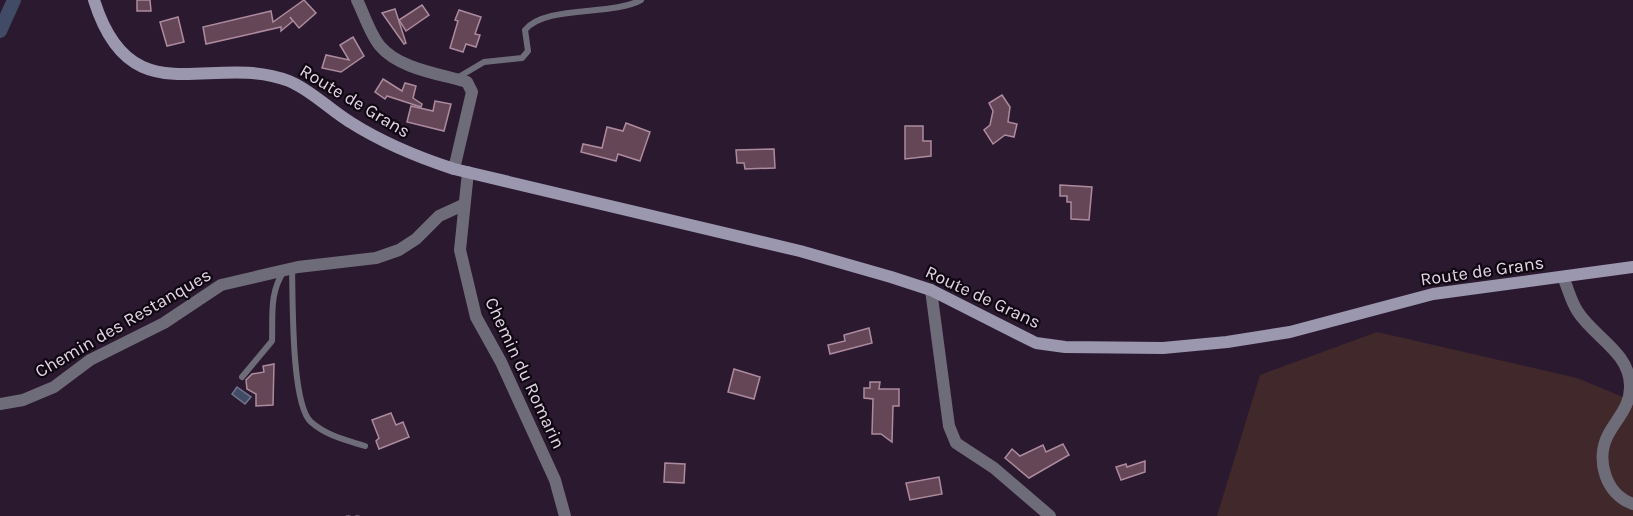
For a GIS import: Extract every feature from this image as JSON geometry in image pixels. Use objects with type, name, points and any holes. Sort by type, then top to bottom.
[{"type":"street","name":"Route de Grans","points":[[94,0],[106,33],[123,55],[145,67],[179,76],[250,73],[289,81],[350,122],[403,152],[454,169],[800,251],[931,290],[1036,343],[1065,347],[1162,348],[1290,332],[1433,294],[1633,267]]},
{"type":"street","points":[[357,0],[380,46],[390,55],[410,65],[467,82],[472,92],[454,169]]},
{"type":"street","name":"Chemin du Romarin","points":[[468,171],[460,250],[476,317],[501,362],[555,480],[566,516]]},
{"type":"street","name":"Chemin des Restanques","points":[[0,404],[23,400],[54,387],[90,360],[164,323],[221,285],[288,269],[376,258],[399,250],[416,239],[439,216],[463,206]]},
{"type":"street","points":[[1563,277],[1577,311],[1628,369],[1630,387],[1626,409],[1608,437],[1602,457],[1607,483],[1620,499],[1633,504]]},
{"type":"street","points":[[931,290],[949,426],[956,443],[994,468],[1050,516]]},
{"type":"lane","points":[[456,79],[483,62],[522,58],[528,51],[525,30],[534,23],[578,12],[629,5],[641,0]]},
{"type":"lane","points":[[242,377],[272,341],[272,302],[277,282],[288,269]]},
{"type":"lane","points":[[288,269],[298,396],[309,420],[333,436],[365,446]]},
{"type":"path","points":[[346,516],[364,516]]},
{"type":"shaded area","points":[[1377,332],[1577,378],[1633,401],[1633,516],[1217,516],[1260,375]]},
{"type":"water","points":[[237,387],[251,397],[245,404],[232,394]]},
{"type":"building","points":[[137,0],[150,0],[151,11],[137,11]]},
{"type":"building","points":[[304,0],[316,13],[299,28],[290,17],[293,21],[281,31],[281,27],[206,44],[203,27],[271,11],[273,22]]},
{"type":"building","points":[[422,5],[429,15],[406,31],[399,20]]},
{"type":"building","points":[[395,9],[406,43],[404,44],[382,13]]},
{"type":"building","points":[[459,10],[481,17],[475,34],[480,35],[476,47],[466,44],[463,52],[450,48]]},
{"type":"building","points":[[178,17],[184,42],[167,46],[160,22]]},
{"type":"building","points":[[353,37],[364,56],[341,72],[322,68],[326,55],[349,60],[340,45]]},
{"type":"building","points":[[383,79],[402,91],[405,83],[416,86],[413,98],[422,104],[421,107],[387,96],[385,99],[375,92]]},
{"type":"building","points":[[1002,95],[1010,107],[1008,122],[1017,124],[1014,137],[1005,135],[993,144],[984,130],[990,125],[993,111],[989,103]]},
{"type":"building","points":[[435,101],[451,104],[444,131],[407,122],[411,106],[433,111]]},
{"type":"building","points":[[626,123],[650,132],[640,161],[618,154],[616,161],[581,152],[583,144],[602,148],[607,127],[623,131]]},
{"type":"building","points":[[905,126],[923,126],[923,141],[931,141],[931,156],[905,159]]},
{"type":"building","points":[[774,149],[775,168],[745,169],[744,163],[737,163],[736,150]]},
{"type":"building","points":[[1060,185],[1092,187],[1089,220],[1071,219],[1071,202],[1067,202],[1067,196],[1060,196]]},
{"type":"building","points":[[869,328],[872,343],[830,354],[828,345],[845,341],[844,335]]},
{"type":"building","points":[[274,364],[273,405],[256,406],[256,394],[247,389],[246,380],[252,374],[264,372],[263,366]]},
{"type":"building","points":[[734,369],[760,377],[754,399],[728,392]]},
{"type":"building","points":[[870,382],[880,382],[879,389],[899,389],[899,406],[893,406],[892,442],[881,434],[872,434],[873,399],[864,398],[864,388],[870,388]]},
{"type":"building","points":[[391,413],[396,425],[403,422],[409,437],[379,449],[376,441],[379,438],[372,420]]},
{"type":"building","points":[[1063,444],[1069,455],[1029,478],[1005,458],[1012,449],[1020,456],[1043,445],[1046,452]]},
{"type":"building","points":[[1145,461],[1145,472],[1121,480],[1116,467],[1126,464],[1127,467]]},
{"type":"building","points":[[665,463],[685,464],[684,483],[664,482]]},
{"type":"building","points":[[939,477],[942,494],[910,500],[906,483]]},
{"type":"waterway","points":[[0,31],[14,0]]}]
